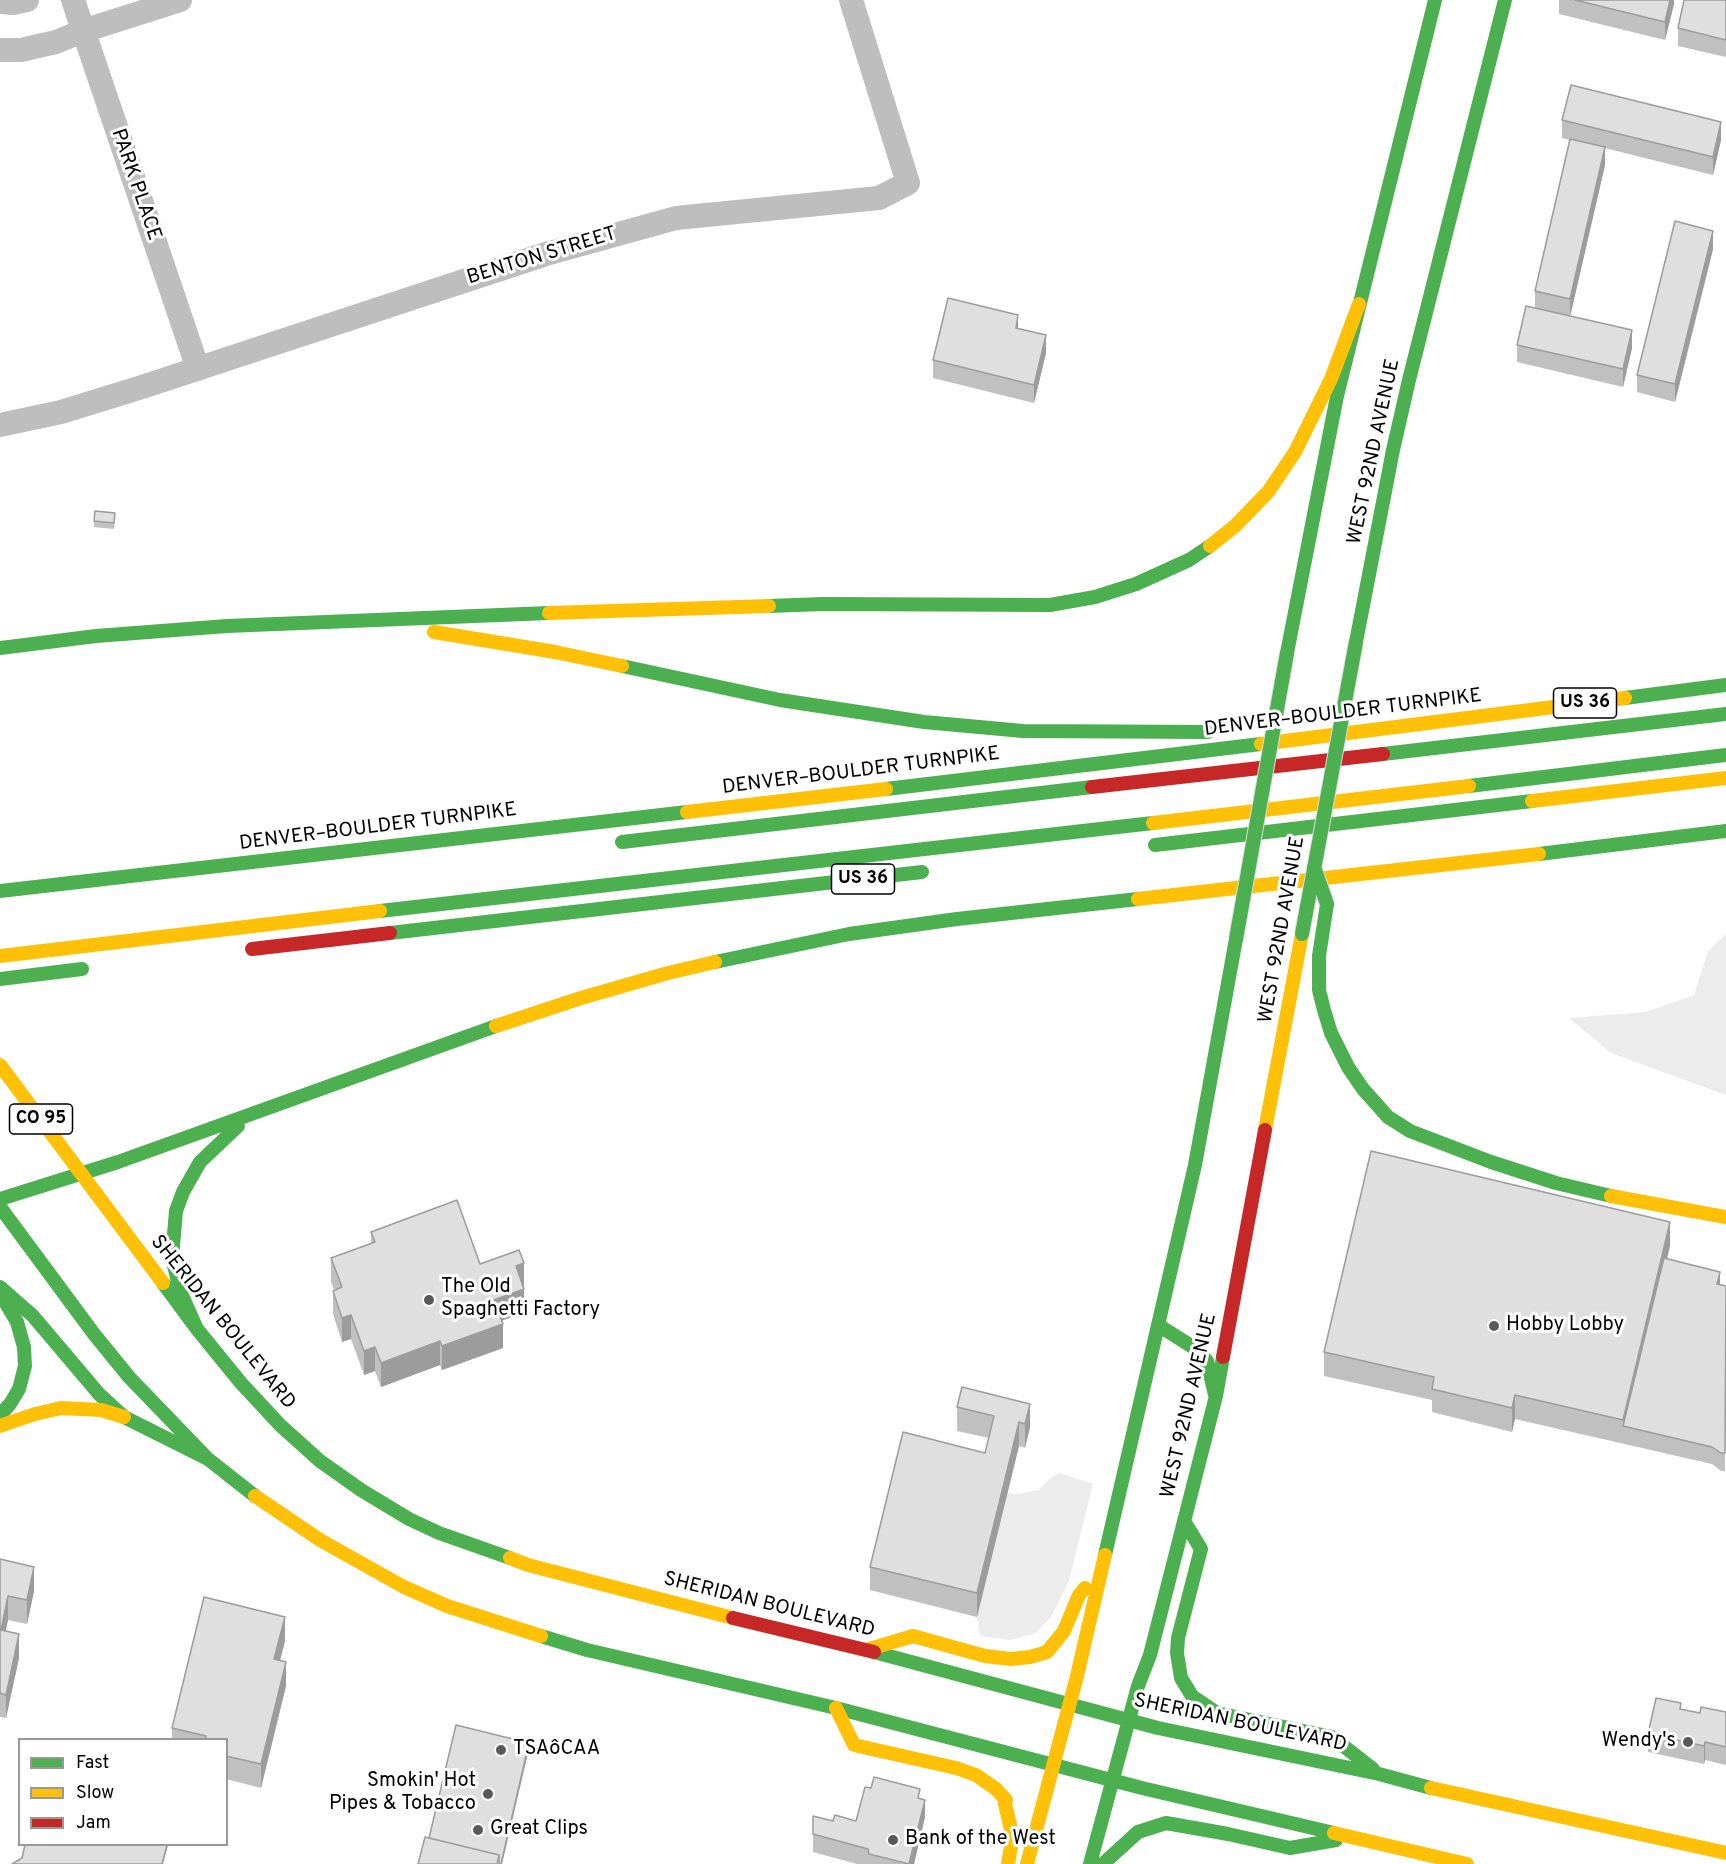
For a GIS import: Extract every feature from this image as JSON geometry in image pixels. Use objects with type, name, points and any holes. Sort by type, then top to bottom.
[{"type":"main road","points":[[1027,1864],[1070,1705],[1104,1566],[1195,1165],[1326,446],[1435,0]]},
{"type":"main road","name":"WEST 92ND AVENUE","points":[[1090,1864],[1138,1686],[1150,1655],[1215,1396],[1393,450],[1505,0]]},
{"type":"main road","points":[[0,648],[127,633],[251,625],[823,604],[1022,606],[1050,605],[1095,597],[1136,584],[1189,560],[1235,526],[1268,492],[1295,452],[1316,411],[1331,379],[1359,304]]},
{"type":"main road","points":[[251,625],[358,626],[425,631],[491,640],[780,700],[924,722],[1023,730],[1225,732]]},
{"type":"main road","name":"DENVER–BOULDER TURNPIKE","points":[[0,891],[1092,765],[1726,685]]},
{"type":"main road","points":[[606,844],[1726,714]]},
{"type":"main road","points":[[1260,730],[1443,721]]},
{"type":"main road","points":[[0,956],[1726,755]]},
{"type":"main road","points":[[1140,847],[1726,778]]},
{"type":"main road","points":[[0,1199],[82,1174],[254,1115],[500,1025],[581,998],[679,971],[796,944],[980,916],[1405,870],[1726,831]]},
{"type":"main road","points":[[1314,867],[1327,904],[1319,956],[1319,990],[1324,1010],[1331,1033],[1348,1067],[1368,1096],[1388,1117],[1410,1131],[1443,1144],[1556,1183],[1619,1198],[1726,1217]]},
{"type":"main road","name":"US 36","points":[[239,950],[935,870]]},
{"type":"main road","points":[[0,979],[91,968]]},
{"type":"main road","name":"SHERIDAN BOULEVARD","points":[[0,1065],[197,1329],[256,1400],[320,1461],[361,1490],[409,1519],[439,1533],[528,1565],[866,1650],[1158,1728],[1379,1774],[1432,1788],[1726,1853]]},
{"type":"main road","points":[[197,1329],[182,1293],[172,1258],[177,1207],[200,1162],[230,1132],[254,1115]]},
{"type":"main road","points":[[0,1207],[94,1334],[129,1377],[208,1459],[262,1501],[320,1539],[404,1587],[447,1606],[587,1650],[836,1708],[1112,1780],[1467,1864]]},
{"type":"main road","points":[[0,1287],[33,1316],[99,1394],[124,1417]]},
{"type":"main road","points":[[0,1293],[17,1322],[24,1347],[25,1366],[19,1389],[0,1415]]},
{"type":"main road","points":[[1158,1325],[1190,1345],[1207,1361],[1215,1396]]},
{"type":"main road","points":[[0,1426],[61,1408],[101,1410],[124,1417],[208,1459]]},
{"type":"main road","points":[[1184,1521],[1201,1549],[1178,1638],[1177,1653],[1181,1678],[1192,1696],[1217,1713],[1332,1737],[1379,1774]]},
{"type":"main road","points":[[866,1650],[913,1636],[985,1656],[1011,1659],[1047,1652],[1064,1631],[1079,1595],[1104,1566]]},
{"type":"main road","points":[[836,1708],[854,1745],[956,1768],[976,1775],[996,1789],[1006,1800],[1011,1829],[1008,1864]]},
{"type":"main road","points":[[1103,1864],[1138,1832],[1166,1823],[1290,1848],[1351,1837]]},
{"type":"street","points":[[0,2],[13,3],[27,0]]},
{"type":"street","name":"PARK PLACE","points":[[73,0],[198,369]]},
{"type":"street","points":[[0,50],[21,50],[56,42],[180,0]]},
{"type":"street","name":"BENTON STREET","points":[[0,425],[61,412],[546,254],[676,218],[879,198],[909,183],[851,0]]},
{"type":"shaded area","points":[[1726,934],[1726,1095],[1611,1053],[1569,1018],[1646,1012],[1694,995],[1708,951]]},
{"type":"shaded area","points":[[1060,1473],[1093,1484],[1069,1581],[1051,1617],[1036,1633],[1011,1640],[980,1636],[977,1617],[1007,1493],[1017,1494],[1038,1490],[1053,1476]]},
{"type":"building","points":[[1575,0],[1670,0],[1665,22]]},
{"type":"building","points":[[1684,0],[1726,0],[1726,40],[1678,28]]},
{"type":"building","points":[[1571,85],[1721,122],[1713,157],[1562,120]]},
{"type":"building","points":[[1570,139],[1605,147],[1570,299],[1535,291]]},
{"type":"building","points":[[1675,221],[1713,231],[1675,384],[1637,375]]},
{"type":"building","points":[[948,298],[1018,315],[1016,328],[1046,335],[1034,385],[933,360]]},
{"type":"building","points":[[1526,306],[1632,330],[1623,369],[1517,345]]},
{"type":"building","points":[[95,511],[115,513],[114,523],[94,521]]},
{"type":"building","name":"Hobby Lobby","points":[[1371,1151],[1670,1222],[1623,1420],[1515,1395],[1512,1408],[1432,1389],[1434,1377],[1324,1352]]},
{"type":"building","name":"The Old Spaghetti Factory","points":[[457,1200],[480,1264],[519,1250],[524,1263],[516,1266],[524,1289],[494,1300],[503,1324],[442,1346],[440,1341],[381,1363],[375,1347],[364,1351],[351,1315],[342,1318],[333,1291],[342,1287],[331,1258],[375,1242],[371,1232]]},
{"type":"building","points":[[1664,1258],[1720,1272],[1717,1284],[1726,1286],[1725,1453],[1712,1447],[1623,1426]]},
{"type":"building","points":[[962,1387],[1030,1404],[1025,1424],[1019,1422],[977,1593],[870,1567],[903,1432],[985,1453],[994,1416],[957,1407]]},
{"type":"building","points":[[0,1559],[34,1567],[27,1600],[8,1596],[1,1630],[19,1634],[6,1695],[0,1693]]},
{"type":"building","points":[[204,1597],[285,1617],[274,1659],[286,1662],[261,1764],[228,1756],[228,1738],[206,1738],[206,1736],[172,1728]]},
{"type":"building","points":[[1656,1698],[1681,1703],[1680,1709],[1700,1713],[1701,1707],[1726,1712],[1726,1747],[1705,1742],[1704,1746],[1648,1734]]},
{"type":"building","points":[[456,1725],[529,1743],[501,1864],[499,1864],[499,1855],[429,1838]]},
{"type":"building","points":[[874,1777],[920,1789],[918,1798],[925,1800],[909,1864],[869,1854],[868,1849],[813,1834],[813,1816],[833,1821],[835,1815],[856,1821],[865,1787],[871,1788]]},
{"type":"building","points":[[425,1837],[499,1855],[497,1864],[418,1864]]},
{"type":"building","points":[[25,1846],[167,1846],[162,1864],[12,1864],[22,1858]]},
{"type":"traffic: fast","points":[[1287,653],[1337,396],[1435,0]]},
{"type":"traffic: fast","points":[[1356,642],[1393,450],[1409,380],[1505,0]]},
{"type":"traffic: fast","points":[[769,606],[823,604],[1050,605],[1095,597],[1136,584],[1189,560],[1210,546]]},
{"type":"traffic: fast","points":[[0,648],[96,636],[227,626],[549,613]]},
{"type":"traffic: fast","points":[[1302,934],[1356,642]]},
{"type":"traffic: fast","points":[[1236,939],[1287,653]]},
{"type":"traffic: fast","points":[[622,666],[780,700],[924,722],[1023,731],[1208,732]]},
{"type":"traffic: fast","points":[[1625,698],[1726,685]]},
{"type":"traffic: fast","points":[[1383,754],[1726,714]]},
{"type":"traffic: fast","points":[[886,789],[1261,744]]},
{"type":"traffic: fast","points":[[1469,786],[1726,755]]},
{"type":"traffic: fast","points":[[622,842],[1092,787]]},
{"type":"traffic: fast","points":[[1155,845],[1532,801]]},
{"type":"traffic: fast","points":[[0,891],[687,812]]},
{"type":"traffic: fast","points":[[380,911],[1153,823]]},
{"type":"traffic: fast","points":[[1539,854],[1726,831]]},
{"type":"traffic: fast","points":[[1314,867],[1327,904]]},
{"type":"traffic: fast","points":[[390,933],[922,872]]},
{"type":"traffic: fast","points":[[715,962],[849,934],[957,919],[1138,899]]},
{"type":"traffic: fast","points":[[1327,904],[1319,956],[1319,990],[1324,1010],[1331,1033],[1348,1067],[1363,1089],[1388,1117],[1410,1131],[1491,1162],[1556,1183],[1611,1196]]},
{"type":"traffic: fast","points":[[1105,1555],[1195,1165],[1236,939]]},
{"type":"traffic: fast","points":[[0,979],[82,969]]},
{"type":"traffic: fast","points":[[0,1199],[118,1162],[496,1026]]},
{"type":"traffic: fast","points":[[197,1329],[181,1293],[172,1258],[176,1211],[183,1192],[200,1162],[238,1126]]},
{"type":"traffic: fast","points":[[0,1207],[94,1334],[129,1377],[208,1459],[255,1496]]},
{"type":"traffic: fast","points":[[163,1283],[241,1383],[280,1425],[320,1461],[361,1490],[409,1519],[439,1533],[510,1558]]},
{"type":"traffic: fast","points":[[0,1287],[33,1316],[99,1394],[124,1417],[208,1459]]},
{"type":"traffic: fast","points":[[0,1415],[19,1389],[25,1366],[24,1347],[17,1322],[4,1300]]},
{"type":"traffic: fast","points":[[1158,1325],[1196,1349],[1207,1361],[1215,1395]]},
{"type":"traffic: fast","points":[[1090,1864],[1138,1686],[1150,1655],[1216,1396],[1223,1357]]},
{"type":"traffic: fast","points":[[1184,1521],[1201,1549],[1178,1638],[1177,1653],[1181,1678],[1192,1696],[1217,1713],[1332,1737],[1373,1769]]},
{"type":"traffic: fast","points":[[541,1636],[587,1650],[836,1708],[1142,1788],[1334,1833]]},
{"type":"traffic: fast","points":[[874,1652],[1158,1728],[1379,1774],[1431,1788]]},
{"type":"traffic: fast","points":[[1103,1864],[1138,1832],[1166,1823],[1290,1848],[1336,1840]]},
{"type":"traffic: slow","points":[[1210,546],[1235,526],[1268,492],[1295,452],[1331,379],[1359,304]]},
{"type":"traffic: slow","points":[[549,613],[769,606]]},
{"type":"traffic: slow","points":[[434,632],[555,652],[622,666]]},
{"type":"traffic: slow","points":[[1261,744],[1625,698]]},
{"type":"traffic: slow","points":[[1532,801],[1726,778]]},
{"type":"traffic: slow","points":[[1153,823],[1469,786]]},
{"type":"traffic: slow","points":[[687,812],[886,789]]},
{"type":"traffic: slow","points":[[1138,899],[1539,854]]},
{"type":"traffic: slow","points":[[0,956],[380,911]]},
{"type":"traffic: slow","points":[[1265,1130],[1302,934]]},
{"type":"traffic: slow","points":[[496,1026],[581,998],[715,962]]},
{"type":"traffic: slow","points":[[0,1065],[163,1283]]},
{"type":"traffic: slow","points":[[1611,1196],[1726,1217]]},
{"type":"traffic: slow","points":[[0,1426],[61,1408],[101,1410],[124,1417]]},
{"type":"traffic: slow","points":[[255,1496],[320,1540],[404,1587],[447,1606],[541,1636]]},
{"type":"traffic: slow","points":[[1027,1864],[1077,1676],[1105,1555]]},
{"type":"traffic: slow","points":[[510,1558],[528,1565],[733,1618]]},
{"type":"traffic: slow","points":[[866,1650],[913,1636],[985,1656],[1011,1659],[1030,1657],[1047,1652],[1064,1631],[1079,1595],[1085,1588]]},
{"type":"traffic: slow","points":[[836,1708],[854,1745],[956,1768],[976,1775],[996,1789],[1006,1800],[1011,1829],[1008,1864]]},
{"type":"traffic: slow","points":[[1431,1788],[1726,1853]]},
{"type":"traffic: slow","points":[[1334,1833],[1467,1864]]},
{"type":"traffic: jam","points":[[1092,787],[1383,754]]},
{"type":"traffic: jam","points":[[252,949],[390,933]]},
{"type":"traffic: jam","points":[[1223,1357],[1265,1130]]},
{"type":"traffic: jam","points":[[733,1618],[874,1652]]},
{"type":"place","name":"The Old Spaghetti Factory","points":[[429,1300]]},
{"type":"place","name":"Hobby Lobby","points":[[1494,1326]]},
{"type":"place","name":"Wendy's","points":[[1688,1742]]},
{"type":"place","name":"TSAôCAA","points":[[501,1750]]},
{"type":"place","name":"Smokin' Hot Pipes & Tobacco","points":[[488,1794]]},
{"type":"place","name":"Great Clips","points":[[478,1830]]},
{"type":"place","name":"Bank of the West","points":[[893,1840]]}]
